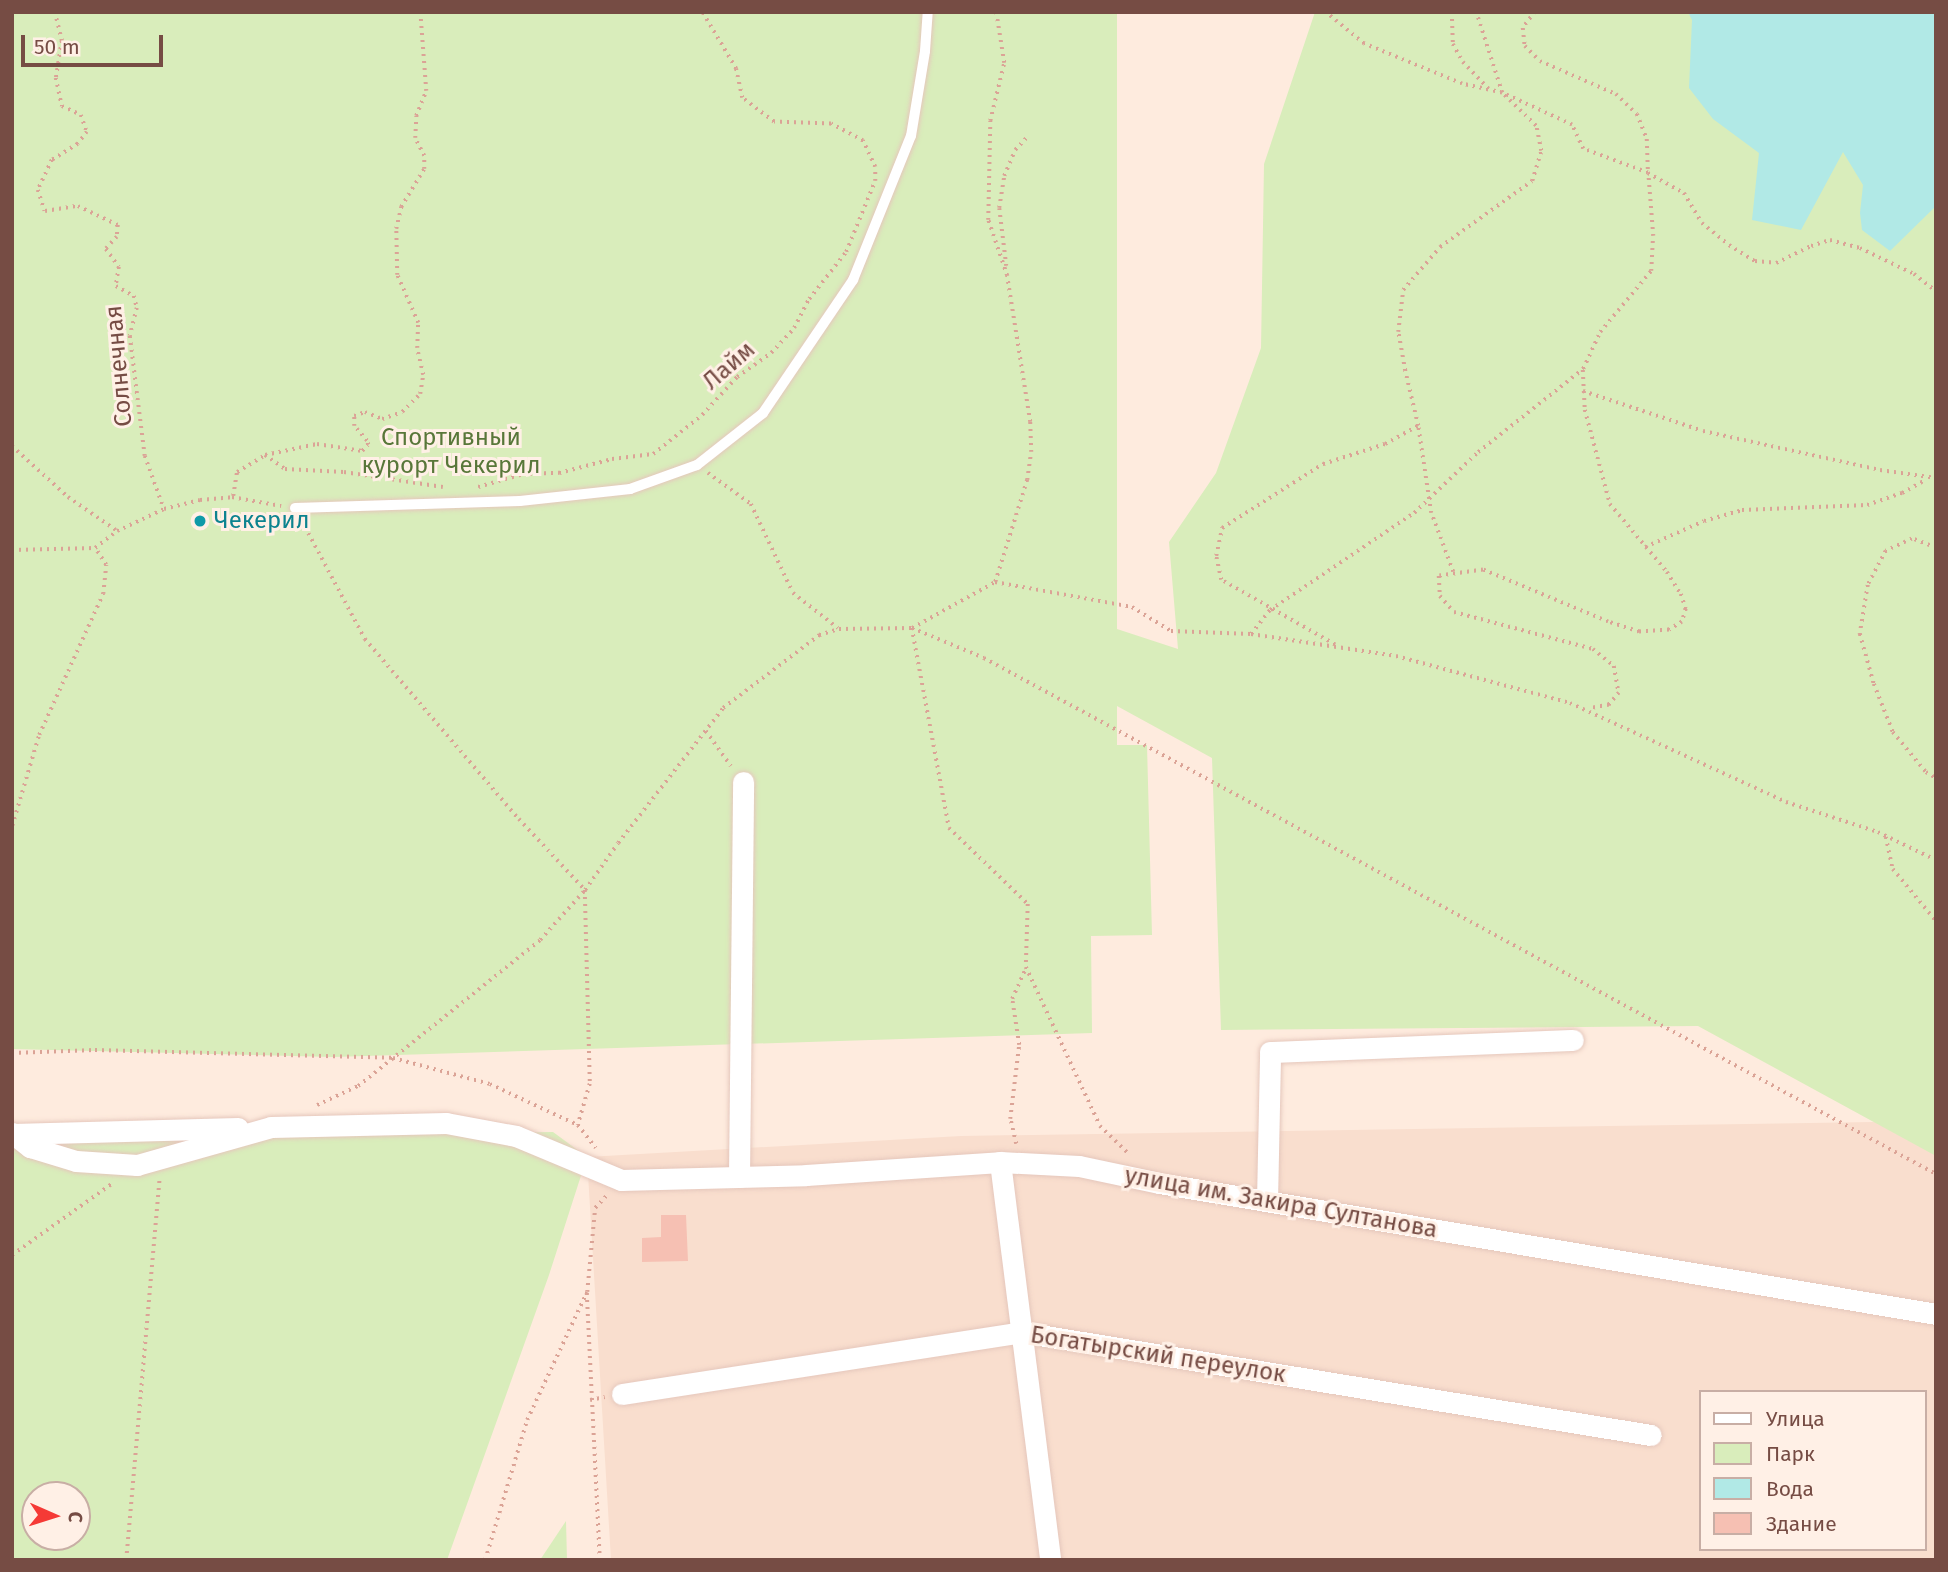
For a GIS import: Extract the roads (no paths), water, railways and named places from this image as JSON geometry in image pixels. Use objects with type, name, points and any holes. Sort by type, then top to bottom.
[{"type":"street","points":[[739,1177],[743,782]]},
{"type":"street","points":[[1267,1201],[1270,1052],[1573,1040]]},
{"type":"street","name":"улица им. Закира Султанова","points":[[271,1128],[446,1123],[516,1136],[621,1180],[739,1177],[1010,1163],[1079,1166],[1159,1183],[1936,1314]]},
{"type":"street","points":[[13,1134],[271,1128]]},
{"type":"street","points":[[13,1134],[30,1147],[76,1161],[147,1162],[271,1128]]},
{"type":"street","points":[[1010,1163],[1021,1332],[1050,1560]]},
{"type":"street","name":"Богатырский переулок","points":[[622,1394],[1021,1332],[1651,1435]]},
{"type":"lane","points":[[295,508],[520,501],[630,489],[697,466],[763,413],[853,280],[911,136],[925,51],[928,12]]},
{"type":"water","points":[[1688,12],[1936,12],[1936,206],[1890,251],[1862,230],[1860,213],[1863,185],[1843,152],[1801,230],[1752,220],[1759,153],[1713,119],[1689,88],[1692,20]]},
{"type":"place","name":"Чекерил","points":[[200,521]]},
{"type":"park label","name":"Спортивный курорт Чекерил","points":[[451,452]]}]
